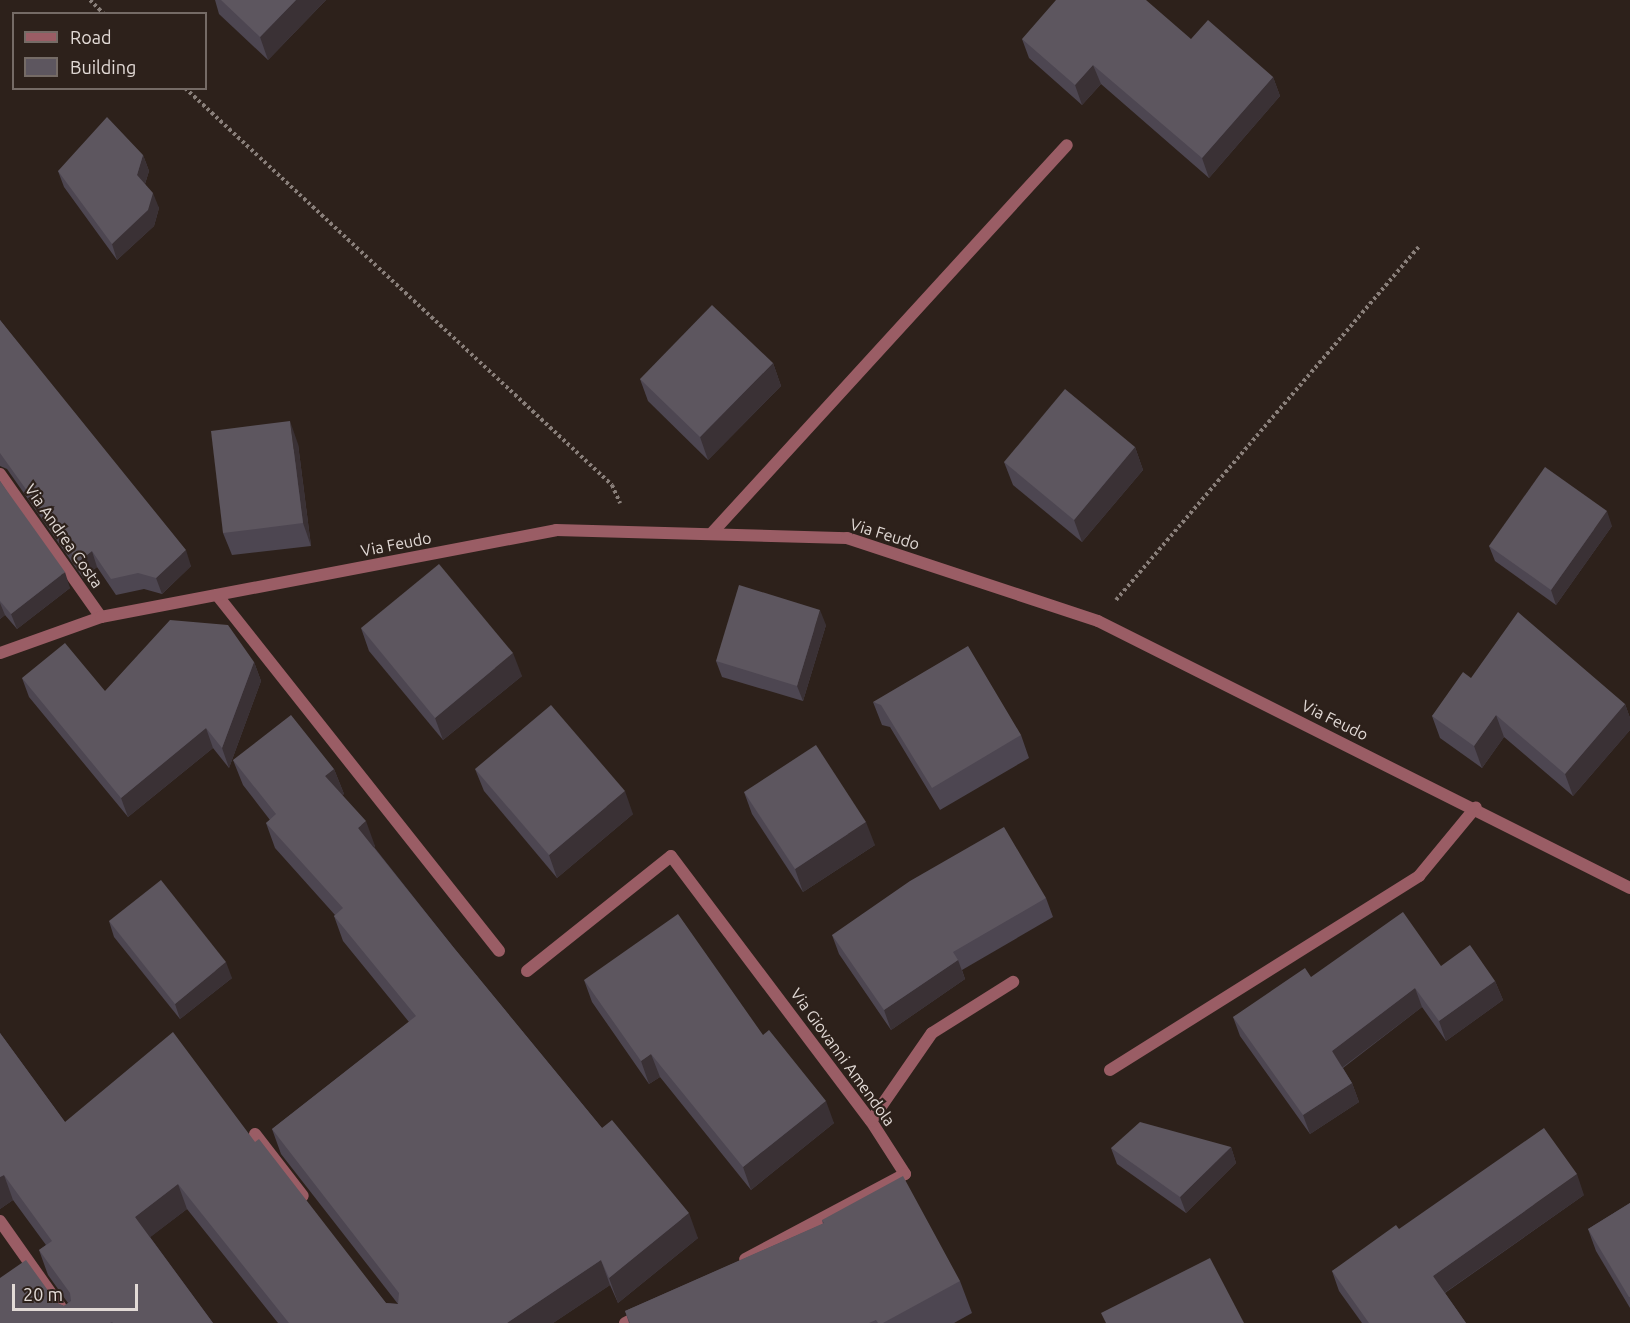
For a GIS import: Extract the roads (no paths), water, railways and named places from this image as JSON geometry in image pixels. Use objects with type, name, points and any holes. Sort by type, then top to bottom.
[{"type":"street","points":[[711,534],[1067,145]]},
{"type":"street","name":"Via Andrea Costa","points":[[0,474],[101,617]]},
{"type":"street","name":"Via Feudo","points":[[0,653],[101,617],[556,530],[847,538],[1098,621],[1476,807],[1630,888]]},
{"type":"street","points":[[217,596],[499,951]]},
{"type":"street","points":[[1110,1070],[1419,876],[1476,807]]},
{"type":"street","name":"Via Giovanni Amendola","points":[[527,971],[671,856],[871,1121],[905,1174],[729,1268]]},
{"type":"street","points":[[871,1121],[932,1033],[1013,982]]},
{"type":"street","points":[[255,1134],[314,1210]]},
{"type":"street","points":[[0,1221],[72,1323]]},
{"type":"street","points":[[625,1323],[656,1306]]}]
